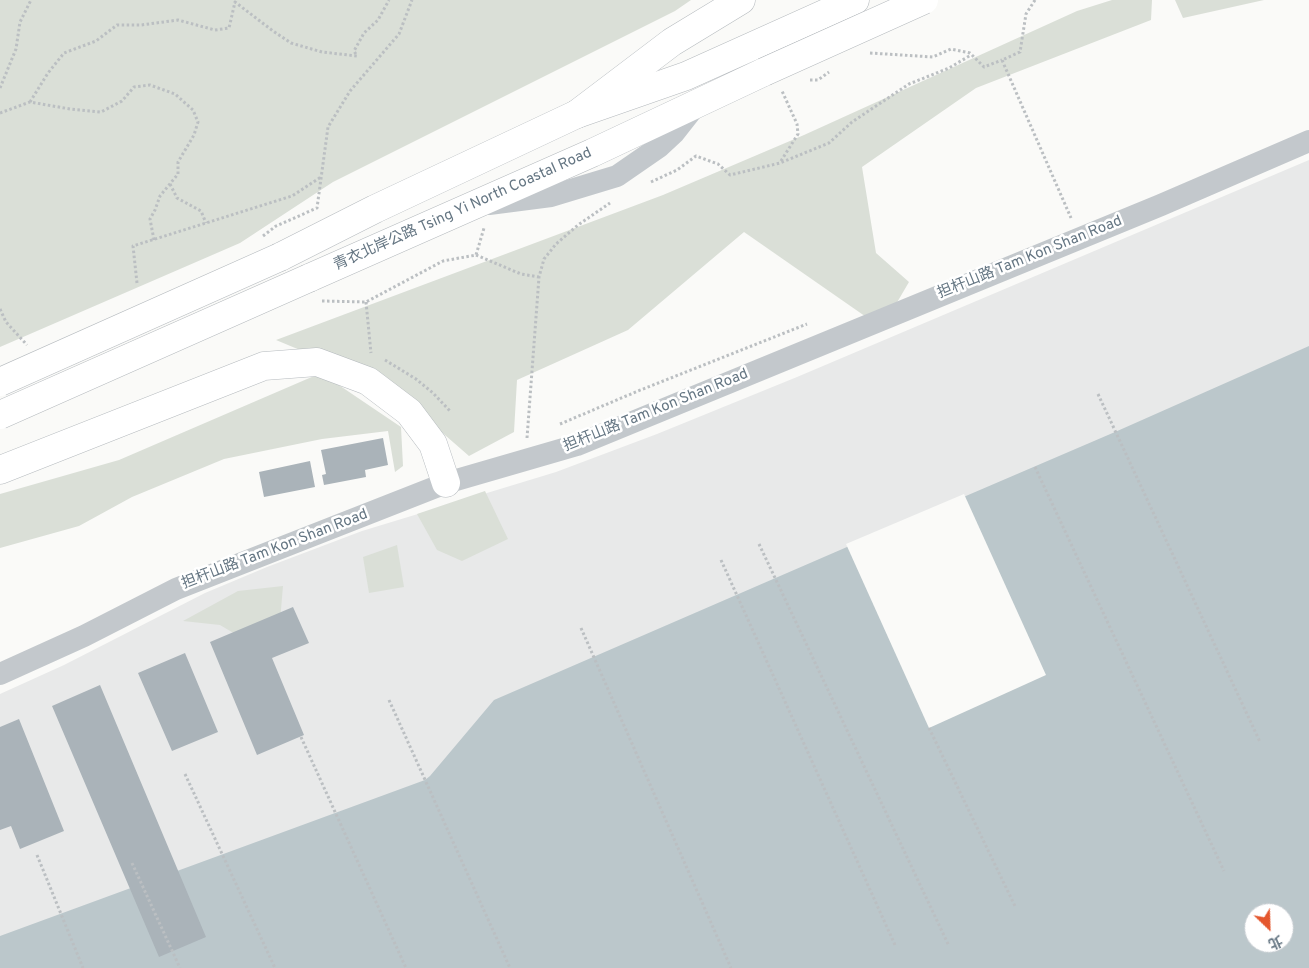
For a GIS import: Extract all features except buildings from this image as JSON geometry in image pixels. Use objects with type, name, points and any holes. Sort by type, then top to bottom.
[{"type":"main road","points":[[577,114],[672,42],[741,0]]},
{"type":"main road","points":[[0,382],[271,261],[577,114],[686,76],[855,0]]},
{"type":"main road","name":"青衣北岸公路 Tsing Yi North Coastal Road","points":[[0,415],[312,290],[480,205],[696,105],[771,81],[924,0]]},
{"type":"main road","points":[[0,470],[264,366],[317,362],[368,381],[409,412],[433,444],[446,483]]},
{"type":"street","name":"担杆山路 Tam Kon Shan Road","points":[[0,674],[84,636],[176,589],[446,483],[577,445],[1161,205],[1309,141]]},
{"type":"path","points":[[0,88],[16,49],[20,22],[31,0]]},
{"type":"path","points":[[30,102],[48,73],[64,53],[96,41],[117,25],[141,25],[178,20],[215,30],[229,28],[235,2],[291,43],[322,52],[357,56],[354,51],[364,33],[378,20],[388,0]]},
{"type":"path","points":[[262,237],[276,226],[317,208],[328,128],[350,91],[399,34],[412,0]]},
{"type":"path","points":[[864,53],[933,57],[952,49],[971,55],[984,67],[1020,52],[1026,14],[1035,0]]},
{"type":"path","points":[[650,182],[677,170],[696,156],[718,164],[730,175],[780,163],[829,143],[852,122],[910,84],[949,68],[971,55]]},
{"type":"path","points":[[1002,60],[1071,218]]},
{"type":"path","points":[[805,81],[818,80],[833,69]]},
{"type":"path","points":[[771,81],[781,88],[797,124],[798,134],[780,163]]},
{"type":"path","points":[[0,113],[30,102],[70,110],[100,112],[122,101],[134,87],[150,85],[176,94],[193,110],[198,122],[194,135],[178,162],[178,174],[160,196],[150,219],[154,240]]},
{"type":"path","points":[[137,283],[133,246],[292,196],[320,177]]},
{"type":"path","points":[[170,184],[177,198],[201,211],[206,223]]},
{"type":"path","points":[[476,255],[480,205]]},
{"type":"path","points":[[527,438],[539,276],[544,260],[556,244],[578,226]]},
{"type":"path","points":[[312,290],[323,301],[366,302],[443,261],[476,255],[520,274],[539,276]]},
{"type":"path","points":[[366,302],[371,354]]},
{"type":"path","points":[[0,309],[6,322],[28,345]]},
{"type":"path","points":[[432,393],[450,412]]},
{"type":"path","points":[[1098,394],[1260,742]]},
{"type":"path","points":[[1035,467],[1224,871]]},
{"type":"path","points":[[758,544],[949,946]]},
{"type":"path","points":[[720,560],[895,945]]},
{"type":"path","points":[[581,628],[731,968]]},
{"type":"path","points":[[389,700],[510,968]]},
{"type":"path","points":[[929,728],[1015,906]]},
{"type":"path","points":[[301,737],[406,968]]},
{"type":"path","points":[[185,774],[275,968]]},
{"type":"path","points":[[36,855],[82,968]]},
{"type":"path","points":[[132,863],[180,968]]},
{"type":"shaded area","points":[[0,0],[691,0],[675,11],[333,182],[240,243],[0,347]]},
{"type":"shaded area","points":[[1112,0],[1152,0],[1151,20],[976,88],[862,167],[876,253],[909,282],[882,328],[744,232],[628,330],[517,380],[514,432],[469,456],[391,388],[276,340],[663,195],[804,135],[1077,11]]},
{"type":"shaded area","points":[[1175,0],[1264,0],[1183,18]]},
{"type":"shaded area","points":[[1309,160],[1309,588],[0,968],[0,694],[64,665],[205,593],[267,567],[362,531],[556,472],[657,434],[797,377]]},
{"type":"shaded area","points":[[1309,346],[1309,968],[0,968],[0,936],[425,780],[494,700]]},
{"type":"shaded area","points":[[321,373],[401,427],[403,466],[395,472],[388,431],[322,439],[224,459],[132,497],[79,526],[0,548],[0,494],[119,460]]},
{"type":"shaded area","points":[[485,491],[508,539],[462,561],[437,550],[417,514]]},
{"type":"shaded area","points":[[397,545],[404,587],[369,593],[363,557]]},
{"type":"shaded area","points":[[283,586],[280,621],[242,638],[220,625],[183,621],[238,591]]},
{"type":"pier","points":[[964,494],[1046,675],[929,728],[846,544]]}]
